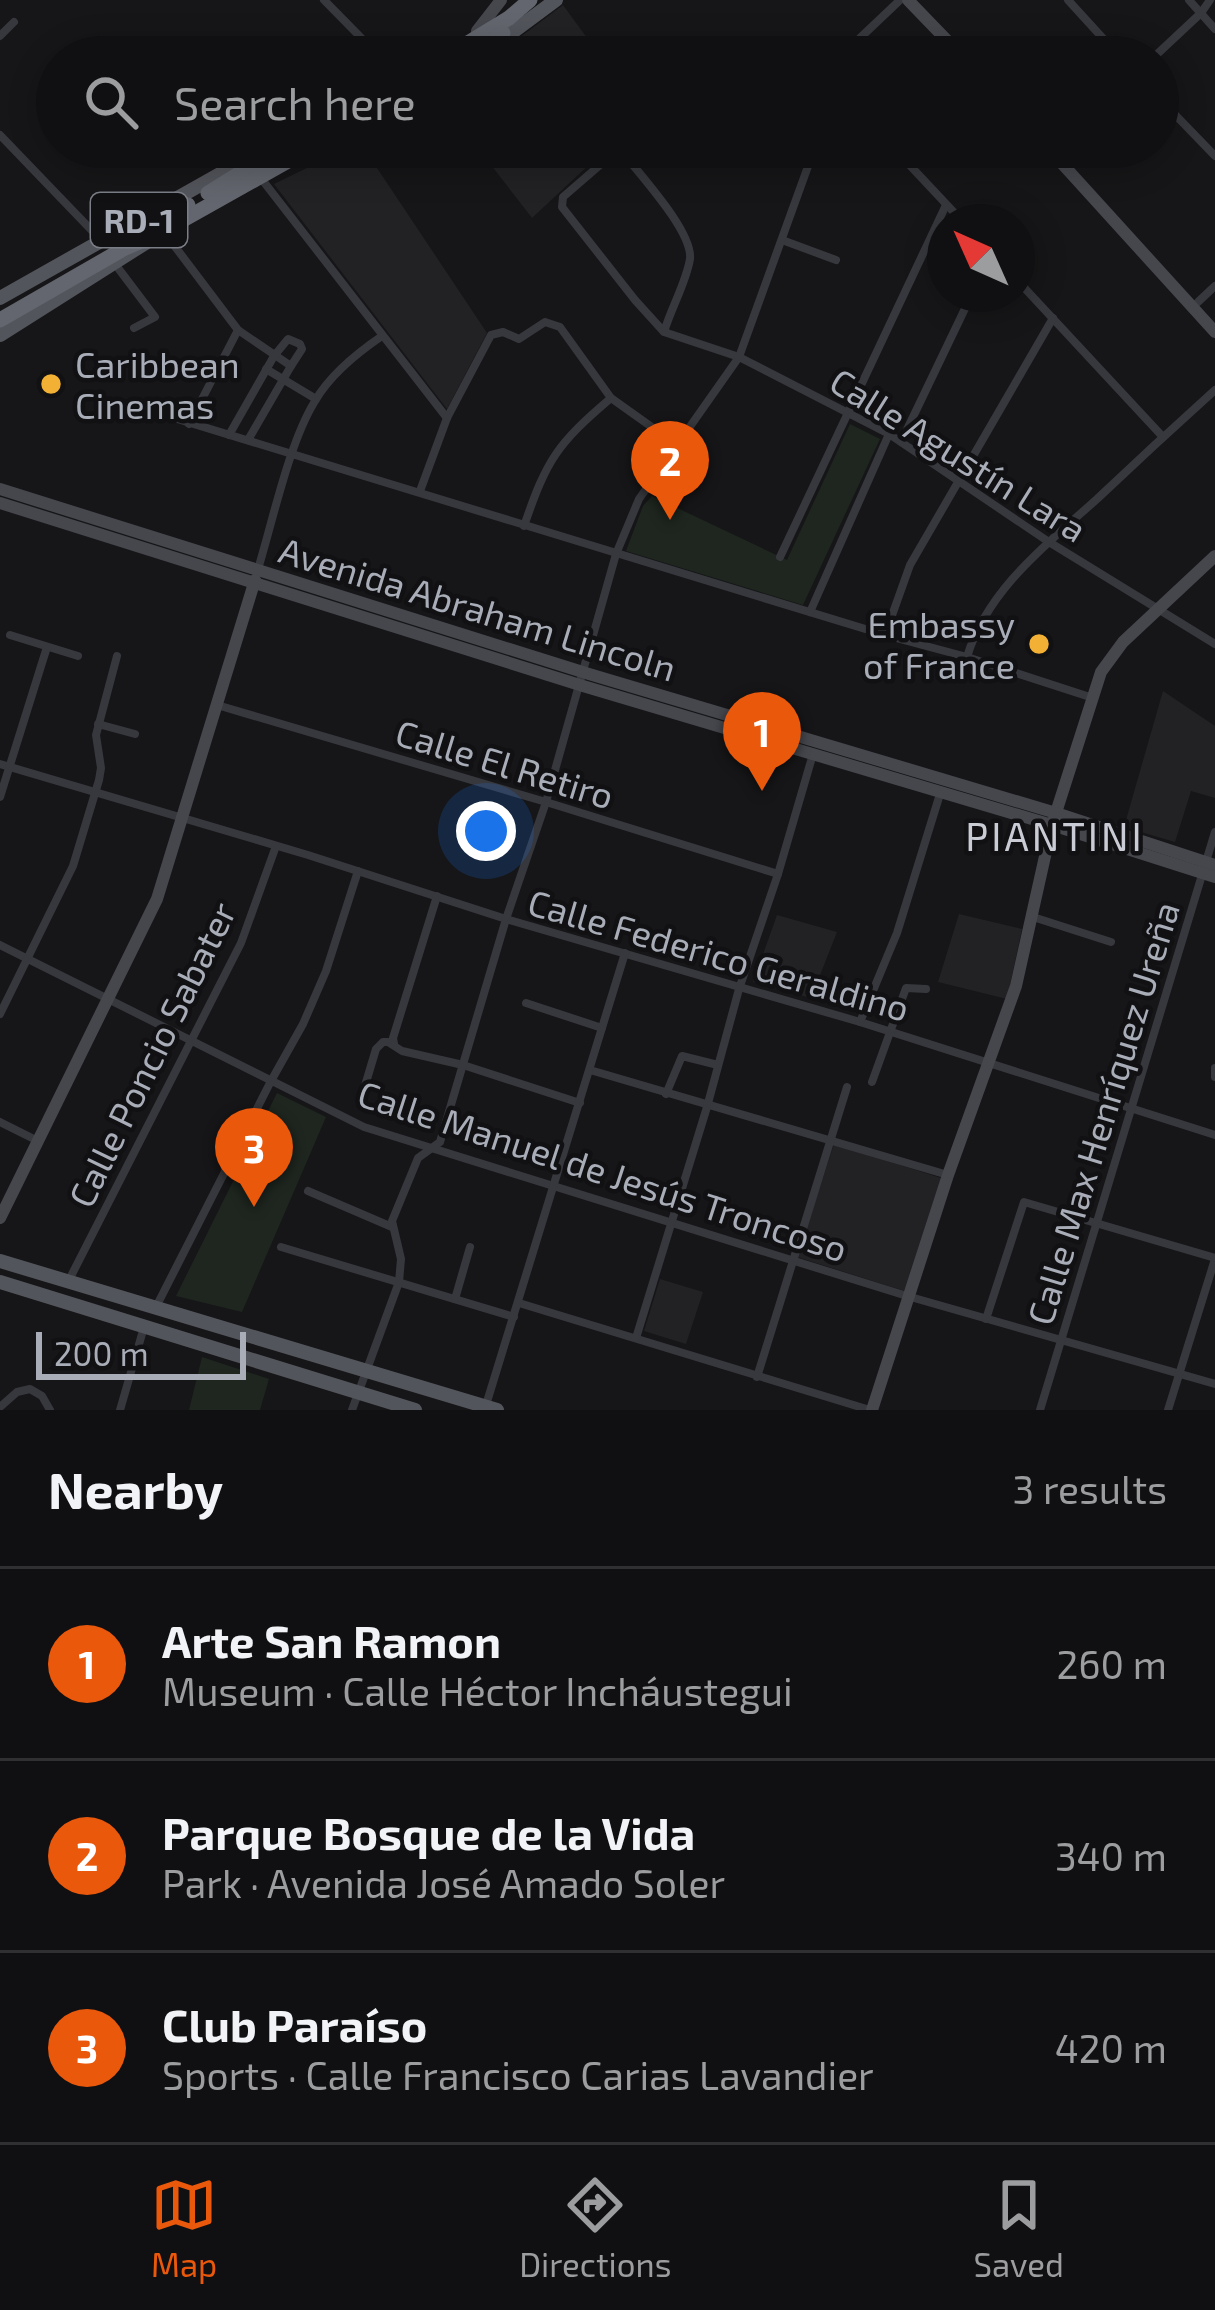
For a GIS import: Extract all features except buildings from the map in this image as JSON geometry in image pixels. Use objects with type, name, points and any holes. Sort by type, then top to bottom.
[{"type":"highway","points":[[479,36],[530,0]]},
{"type":"highway","points":[[499,36],[544,0]]},
{"type":"highway","name":"RD-1","points":[[0,310],[248,168]]},
{"type":"highway","name":"RD-1","points":[[0,320],[274,168]]},
{"type":"main road","points":[[477,31],[501,0]]},
{"type":"main road","points":[[469,36],[519,0]]},
{"type":"main road","points":[[511,36],[556,0]]},
{"type":"main road","points":[[904,0],[941,36]]},
{"type":"main road","points":[[919,0],[953,36]]},
{"type":"main road","name":"RD-1","points":[[0,298],[231,168]]},
{"type":"main road","points":[[1072,168],[1215,332]]},
{"type":"main road","points":[[1074,168],[1215,320]]},
{"type":"main road","name":"RD-1","points":[[0,335],[160,232]]},
{"type":"main road","name":"Avenida Abraham Lincoln","points":[[0,489],[256,577]]},
{"type":"main road","name":"Avenida Abraham Lincoln","points":[[0,503],[1209,869]]},
{"type":"main road","points":[[871,1410],[1016,986],[1054,819],[1107,661],[1215,556]]},
{"type":"main road","points":[[0,1218],[157,899],[256,577]]},
{"type":"main road","name":"Avenida Abraham Lincoln","points":[[814,749],[940,794],[1054,819]]},
{"type":"main road","points":[[0,1261],[491,1408]]},
{"type":"main road","points":[[0,1282],[415,1410]]},
{"type":"street","points":[[324,0],[359,36]]},
{"type":"street","points":[[862,36],[904,0]]},
{"type":"street","points":[[1068,0],[1101,36]]},
{"type":"street","points":[[1189,0],[1215,29]]},
{"type":"street","points":[[1177,36],[1210,0]]},
{"type":"street","points":[[0,36],[14,22]]},
{"type":"street","points":[[1179,119],[1215,156]]},
{"type":"street","points":[[0,135],[102,241]]},
{"type":"street","points":[[597,168],[563,197],[562,207],[664,332],[689,262],[689,245],[635,168]]},
{"type":"street","points":[[352,1410],[399,1282],[401,1258],[392,1227],[419,1156],[440,1142],[546,802],[616,554],[639,499],[739,357],[808,168]]},
{"type":"street","points":[[911,168],[945,204]]},
{"type":"street","points":[[259,176],[447,418]]},
{"type":"street","points":[[160,232],[238,330],[291,366]]},
{"type":"street","points":[[782,240],[836,260]]},
{"type":"street","points":[[780,557],[927,246]]},
{"type":"street","points":[[116,264],[155,317],[134,328]]},
{"type":"street","points":[[1198,302],[1215,286]]},
{"type":"street","points":[[1035,299],[1163,437]]},
{"type":"street","points":[[902,442],[963,312]]},
{"type":"street","points":[[885,635],[910,565],[1053,318]]},
{"type":"street","points":[[419,491],[447,418],[491,335],[503,332],[520,339],[545,322],[560,327],[611,398],[677,445]]},
{"type":"street","points":[[189,424],[238,330]]},
{"type":"street","name":"Calle Agustín Lara","points":[[664,332],[739,357],[889,434],[1049,542],[1215,644]]},
{"type":"street","points":[[256,577],[293,454],[316,398],[382,336]]},
{"type":"street","points":[[229,435],[274,356],[285,341],[293,340],[302,350],[248,441]]},
{"type":"street","points":[[266,369],[316,398]]},
{"type":"street","points":[[967,657],[987,610],[1049,542],[1215,390]]},
{"type":"street","points":[[524,526],[557,449],[611,398]]},
{"type":"street","points":[[148,410],[1093,698]]},
{"type":"street","points":[[810,612],[889,434]]},
{"type":"street","points":[[10,635],[78,656]]},
{"type":"street","points":[[0,797],[5,766],[47,647]]},
{"type":"street","points":[[1,1011],[73,866],[101,767],[98,724],[117,656]]},
{"type":"street","name":"Calle El Retiro","points":[[216,705],[778,874]]},
{"type":"street","points":[[98,724],[135,734]]},
{"type":"street","points":[[636,1338],[814,749]]},
{"type":"street","name":"Calle Federico Geraldino","points":[[5,766],[860,1022],[1215,1135]]},
{"type":"street","points":[[860,1022],[897,933],[940,794]]},
{"type":"street","name":"Calle Max Henríquez Ureña","points":[[1040,1410],[1209,869],[1215,832]]},
{"type":"street","name":"Calle Poncio Sabater","points":[[68,1282],[241,943],[276,846]]},
{"type":"street","points":[[155,1308],[303,1024],[358,871]]},
{"type":"street","points":[[394,1045],[437,896]]},
{"type":"street","points":[[1031,917],[1111,942]]},
{"type":"street","name":"Calle Manuel de Jesús Troncoso","points":[[0,945],[364,1127],[908,1296],[1215,1384]]},
{"type":"street","points":[[491,1408],[514,1317],[625,953]]},
{"type":"street","points":[[872,1082],[906,988],[926,989]]},
{"type":"street","points":[[526,1004],[602,1028]]},
{"type":"street","points":[[364,1089],[379,1045],[388,1042],[402,1051],[580,1102]]},
{"type":"street","points":[[666,1094],[682,1055],[718,1065]]},
{"type":"street","points":[[1215,1068],[1215,1077]]},
{"type":"street","points":[[590,1070],[948,1175]]},
{"type":"street","points":[[757,1377],[847,1088]]},
{"type":"street","points":[[0,1122],[38,1141]]},
{"type":"street","points":[[308,1191],[392,1227]]},
{"type":"street","points":[[986,1319],[1022,1203],[1215,1258],[1168,1410]]},
{"type":"street","points":[[281,1247],[514,1317]]},
{"type":"street","points":[[455,1299],[470,1247]]},
{"type":"street","points":[[519,1303],[871,1410]]},
{"type":"street","points":[[120,1410],[145,1327]]},
{"type":"street","points":[[0,1407],[17,1392],[30,1389],[42,1396],[50,1410]]},
{"type":"shaded area","points":[[563,5],[586,36],[522,36]]},
{"type":"shaded area","points":[[307,168],[377,168],[487,333],[447,409],[274,184]]},
{"type":"shaded area","points":[[493,168],[586,168],[532,218]]},
{"type":"shaded area","points":[[850,424],[880,439],[803,605],[626,551],[643,506],[652,496],[787,560]]},
{"type":"shaded area","points":[[1163,691],[1215,726],[1215,798],[1191,791],[1175,842],[1124,827]]},
{"type":"shaded area","points":[[959,914],[1022,929],[1007,999],[938,982]]},
{"type":"shaded area","points":[[777,915],[837,932],[811,998],[753,982]]},
{"type":"shaded area","points":[[277,1093],[326,1117],[242,1312],[176,1296]]},
{"type":"shaded area","points":[[834,1144],[944,1179],[908,1292],[797,1257]]},
{"type":"shaded area","points":[[660,1279],[703,1292],[686,1344],[644,1331]]},
{"type":"shaded area","points":[[202,1357],[269,1379],[260,1410],[189,1410]]},
{"type":"place","name":"Caribbean Cinemas","points":[[51,384]]},
{"type":"place","name":"Parque Bosque de la Vida","points":[[670,520]]},
{"type":"place","name":"Embassy of France","points":[[1039,644]]},
{"type":"place","name":"Arte San Ramon","points":[[762,791]]},
{"type":"place","name":"Club Paraíso","points":[[254,1207]]},
{"type":"district","name":"PIANTINI","points":[[1055,835]]}]
